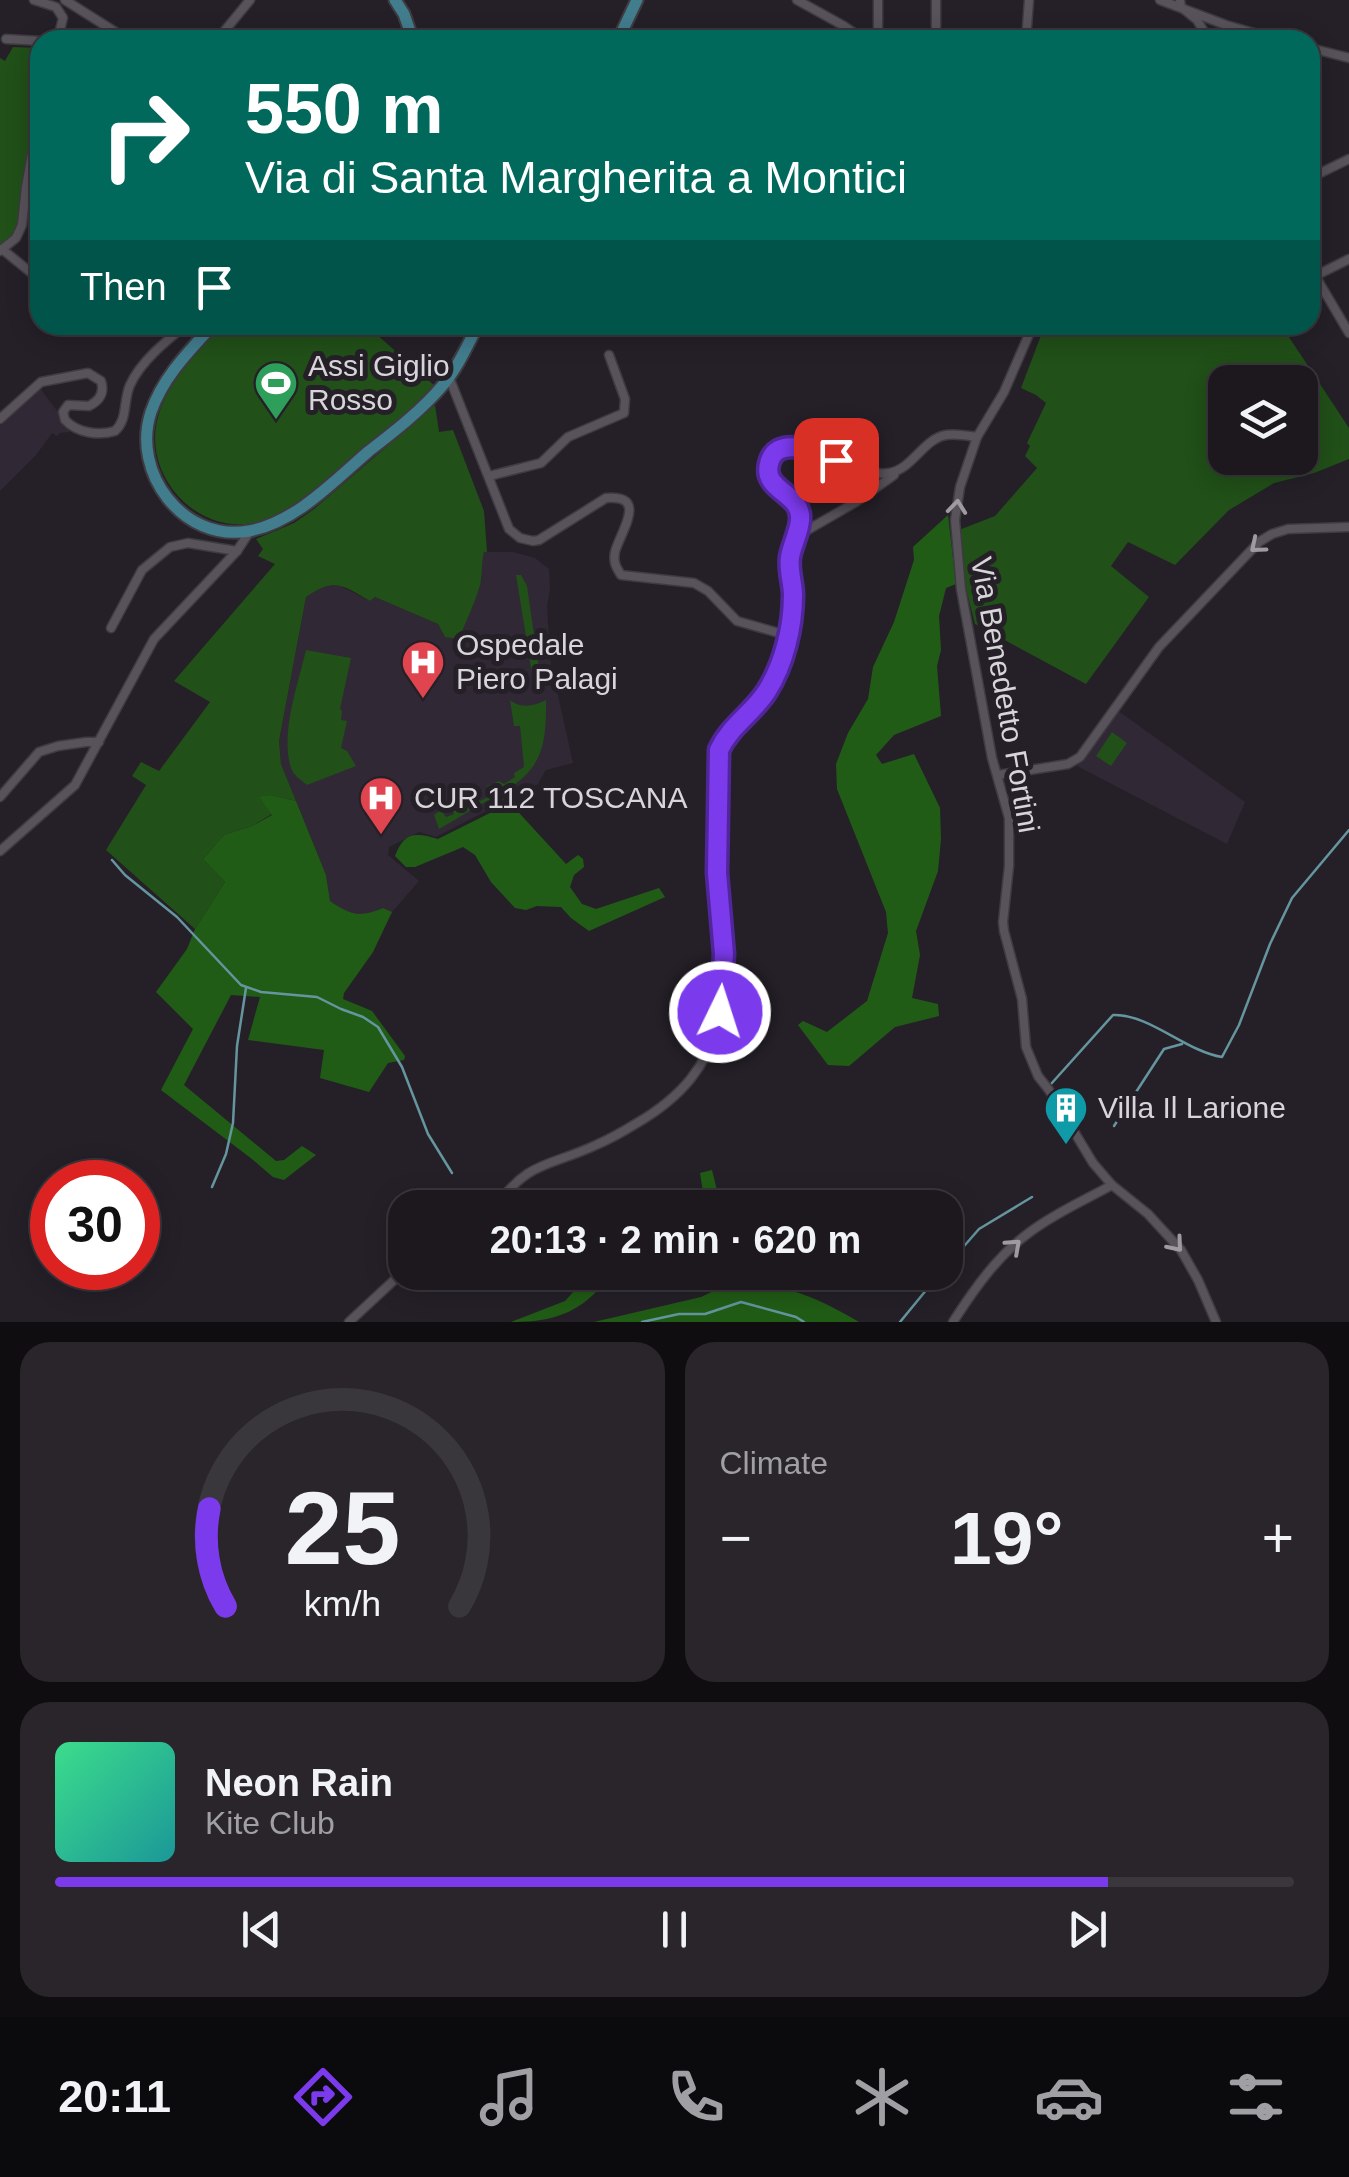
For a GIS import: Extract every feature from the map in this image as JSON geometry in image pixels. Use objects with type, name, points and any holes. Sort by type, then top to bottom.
[{"type":"main road","points":[[396,0],[410,30]]},
{"type":"main road","points":[[623,30],[637,0]]},
{"type":"main road","points":[[205,335],[164,384],[150,416],[148,455],[159,486],[175,508],[186,518],[227,532],[250,531],[304,506],[422,408],[449,378],[473,335]]},
{"type":"street","points":[[34,0],[56,6],[64,18],[61,30]]},
{"type":"street","points":[[65,0],[112,30]]},
{"type":"street","points":[[226,30],[250,0]]},
{"type":"street","points":[[797,0],[850,30]]},
{"type":"street","points":[[878,0],[878,30]]},
{"type":"street","points":[[936,0],[936,30]]},
{"type":"street","points":[[1027,30],[1029,0]]},
{"type":"street","points":[[1160,0],[1181,4],[1243,30]]},
{"type":"street","points":[[1181,4],[1204,30]]},
{"type":"street","points":[[6,40],[30,41]]},
{"type":"street","points":[[1320,51],[1349,58]]},
{"type":"street","points":[[1320,173],[1349,159]]},
{"type":"street","points":[[30,167],[22,225],[16,238],[1,250],[30,272]]},
{"type":"street","points":[[1320,268],[1349,259]]},
{"type":"street","points":[[1320,284],[1349,333]]},
{"type":"street","points":[[0,418],[41,382],[88,373],[101,381],[100,397],[88,406],[68,405],[64,418],[79,430],[102,434],[116,431],[123,423],[132,380],[173,335]]},
{"type":"street","name":"Via Benedetto Fortini","points":[[1029,335],[1004,392],[977,437],[960,488],[955,520],[961,588],[992,758],[1009,818],[1003,922],[1022,1000],[1026,1047],[1038,1076],[1093,1164],[1181,1250],[1216,1322]]},
{"type":"street","points":[[488,476],[541,463],[568,436],[624,413],[625,399],[609,354]]},
{"type":"street","points":[[449,378],[514,534],[533,541],[546,537],[606,498],[618,498],[628,506],[630,514],[614,555],[621,574],[694,583],[736,622],[779,633]]},
{"type":"street","points":[[797,536],[856,502],[939,437],[977,437]]},
{"type":"street","points":[[507,1190],[530,1170],[595,1146],[650,1116],[686,1086],[710,1048],[720,1012],[724,954],[717,873],[719,750],[724,738],[766,693],[792,620],[789,561],[800,520],[799,506],[774,485],[769,463],[776,452],[800,446],[872,473],[887,474],[901,469]]},
{"type":"street","points":[[998,775],[1068,764],[1080,757],[1159,647],[1263,539],[1292,528],[1349,527]]},
{"type":"street","points":[[0,851],[74,785],[154,639],[237,552],[250,531]]},
{"type":"street","points":[[110,628],[137,576],[170,547],[188,543],[237,552]]},
{"type":"street","points":[[0,796],[39,752],[99,742]]},
{"type":"street","points":[[953,1322],[974,1290],[1018,1241],[1112,1185]]},
{"type":"street","points":[[349,1322],[388,1286]]},
{"type":"shaded area","points":[[39,387],[70,428],[69,432],[57,436],[52,433],[0,491],[0,412],[9,416]]},
{"type":"shaded area","name":"Ospedale Piero Palagi","points":[[484,552],[513,552],[535,558],[549,569],[550,659],[573,763],[546,770],[538,784],[436,837],[419,832],[389,847],[388,855],[419,881],[392,912],[383,908],[366,916],[344,911],[330,901],[326,875],[281,764],[279,741],[306,597],[321,587],[338,585],[370,601],[375,597],[438,624],[445,637],[472,605],[482,578]]},
{"type":"shaded area","points":[[1117,710],[1245,802],[1227,844],[1077,766]]},
{"type":"green space","points":[[13,47],[30,48],[30,149],[21,222],[14,237],[0,247],[0,58],[5,61]]},
{"type":"green space","name":"Assi Giglio Rosso","points":[[214,335],[377,335],[436,387],[281,513],[253,523],[231,524],[211,519],[177,495],[158,459],[158,417],[176,379]]},
{"type":"green space","points":[[1041,335],[1288,335],[1307,365],[1208,365],[1208,475],[1306,475],[1274,483],[1229,510],[1175,565],[1128,542],[1111,566],[1149,597],[1086,684],[975,624],[965,585],[959,530],[995,516],[1037,468],[1025,456],[1046,403],[1021,388]]},
{"type":"green space","points":[[1318,381],[1349,428],[1349,459],[1318,471]]},
{"type":"green space","points":[[435,405],[439,432],[453,430],[484,511],[487,552],[478,592],[459,639],[445,637],[438,624],[338,586],[324,587],[306,597],[279,741],[281,764],[296,801],[271,795],[260,798],[272,814],[224,835],[203,859],[225,882],[195,929],[106,850],[146,785],[132,776],[141,762],[159,771],[210,702],[174,681],[275,564],[258,556],[263,549],[256,539],[294,523],[314,509]]},
{"type":"green space","points":[[948,515],[956,584],[946,588],[939,616],[941,716],[894,735],[876,755],[882,764],[914,754],[940,808],[938,871],[916,931],[920,955],[912,998],[938,1004],[939,1016],[895,1027],[849,1066],[828,1065],[798,1025],[803,1021],[827,1032],[867,1001],[888,933],[886,912],[837,789],[836,764],[868,699],[873,667],[894,622],[914,560],[913,547]]},
{"type":"green space","points":[[516,575],[521,575],[527,586],[542,691],[535,692]]},
{"type":"green space","points":[[306,650],[351,658],[340,709],[341,720],[347,721],[341,748],[356,766],[307,785],[296,776],[288,755],[291,709]]},
{"type":"green space","points":[[510,700],[528,706],[546,700],[544,736],[536,762],[504,792],[439,829],[434,815],[441,810],[446,817],[454,814],[451,806],[458,801],[463,809],[472,806],[469,798],[475,793],[480,801],[488,797],[487,786],[499,781],[504,784],[524,767],[520,726],[514,726]]},
{"type":"green space","points":[[1112,732],[1127,743],[1111,766],[1096,756]]},
{"type":"green space","points":[[271,795],[296,801],[326,875],[330,901],[355,914],[383,908],[392,912],[373,952],[343,999],[372,1011],[405,1056],[404,1060],[388,1063],[369,1092],[320,1078],[324,1050],[248,1040],[260,997],[231,995],[184,1085],[276,1161],[284,1160],[302,1146],[316,1155],[284,1180],[273,1177],[161,1090],[193,1029],[156,992],[187,949],[225,882],[203,859],[224,835],[272,815],[259,797]]},
{"type":"green space","points":[[510,803],[566,864],[578,855],[583,859],[584,867],[574,875],[570,887],[582,904],[596,909],[659,888],[665,897],[589,931],[561,907],[515,908],[491,882],[475,855],[463,847],[415,867],[406,867],[395,856],[406,838],[423,835],[438,839]]},
{"type":"green space","points":[[712,1170],[717,1190],[703,1190],[700,1173]]},
{"type":"green space","points":[[575,1290],[598,1290],[559,1316],[511,1322],[565,1301]]},
{"type":"green space","points":[[716,1290],[787,1290],[859,1322],[594,1322]]},
{"type":"waterway","points":[[1051,1084],[1113,1015],[1140,1020],[1222,1057],[1292,898],[1349,830]]},
{"type":"waterway","points":[[112,860],[177,917],[241,985],[261,992],[317,997],[378,1027],[402,1067],[428,1134],[452,1173]]},
{"type":"waterway","points":[[212,1187],[226,1154],[233,1123],[237,1046],[246,988]]},
{"type":"waterway","points":[[1114,1126],[1164,1049],[1182,1044]]},
{"type":"waterway","points":[[963,1247],[979,1229],[1032,1197]]},
{"type":"waterway","points":[[900,1322],[926,1290]]},
{"type":"waterway","points":[[642,1322],[679,1314],[705,1314],[741,1302],[804,1322]]},
{"type":"place","name":"Assi Giglio Rosso","points":[[276,421]]},
{"type":"place","name":"Ospedale Piero Palagi","points":[[423,700]]},
{"type":"place","name":"CUR 112 TOSCANA","points":[[381,836]]},
{"type":"place","name":"Villa Il Larione","points":[[1066,1146]]},
{"type":"route","points":[[720,1012],[724,954],[717,873],[719,750],[724,738],[766,693],[792,620],[789,561],[801,515],[793,498],[774,485],[769,463],[776,452],[800,446],[836,460]]}]
